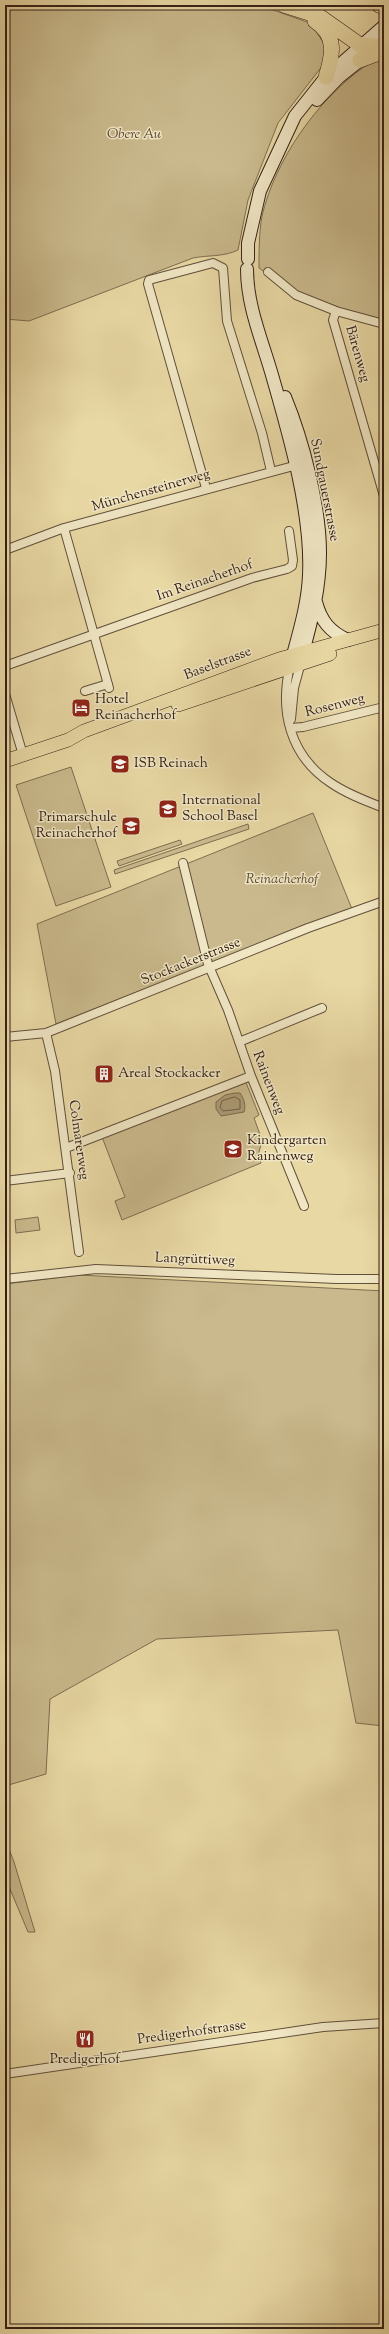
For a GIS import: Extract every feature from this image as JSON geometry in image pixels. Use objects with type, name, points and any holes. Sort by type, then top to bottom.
[{"type":"highway","points":[[379,5],[384,7]]},
{"type":"highway","points":[[290,7],[319,16],[360,52],[382,46]]},
{"type":"highway","points":[[290,7],[323,26],[329,35],[332,53],[326,77]]},
{"type":"main road","name":"Sundgauerstrasse","points":[[267,171],[305,114],[323,92],[384,26]]},
{"type":"main road","name":"Sundgauerstrasse","points":[[297,659],[316,600],[319,575],[319,539],[300,464],[282,412],[252,312],[247,264],[248,243],[253,213],[267,171],[300,108],[326,77],[360,52]]},
{"type":"main road","name":"Sundgauerstrasse","points":[[297,659],[309,574],[300,464]]},
{"type":"main road","points":[[316,600],[324,623],[336,634],[348,640]]},
{"type":"main road","name":"Baselstrasse","points":[[68,740],[86,738],[267,674],[297,659],[348,640],[384,630]]},
{"type":"main road","name":"Baselstrasse","points":[[5,761],[68,740],[84,731],[219,680],[384,638]]},
{"type":"street","points":[[206,488],[148,284],[149,280],[185,269],[213,262],[223,268],[226,321],[262,433],[271,471]]},
{"type":"street","points":[[268,272],[296,295],[336,311],[384,324]]},
{"type":"street","name":"Bärenweg","points":[[336,311],[333,320],[384,496]]},
{"type":"street","name":"Münchensteinerweg","points":[[5,550],[64,528],[206,488],[300,464]]},
{"type":"street","points":[[64,528],[109,686],[85,691]]},
{"type":"street","name":"Im Reinacherhof","points":[[5,666],[94,633],[252,578],[287,569],[292,566],[293,560],[289,532]]},
{"type":"street","points":[[297,659],[285,687],[286,710],[296,743],[308,762],[330,783],[384,808]]},
{"type":"street","points":[[291,728],[292,700],[297,659]]},
{"type":"street","name":"Baselstrasse","points":[[267,674],[278,678],[285,687]]},
{"type":"street","points":[[5,694],[7,706],[23,755]]},
{"type":"street","name":"Rosenweg","points":[[291,728],[303,727],[384,707]]},
{"type":"street","name":"Rainenweg","points":[[183,863],[210,968],[251,1076],[304,1206]]},
{"type":"street","name":"Stockackerstrasse","points":[[5,1037],[46,1033],[384,901]]},
{"type":"street","points":[[239,1042],[322,1008]]},
{"type":"street","name":"Colmarerweg","points":[[46,1033],[55,1071],[70,1173],[79,1252]]},
{"type":"street","points":[[66,1148],[251,1076]]},
{"type":"street","points":[[5,1181],[70,1173]]},
{"type":"street","name":"Langrüttiweg","points":[[5,1279],[96,1269],[384,1279]]},
{"type":"street","name":"Predigerhofstrasse","points":[[5,2074],[323,2027],[384,2023]]},
{"type":"green space","name":"Obere Au","points":[[5,5],[259,5],[310,23],[325,45],[323,65],[278,123],[248,200],[238,250],[222,255],[193,258],[29,321],[5,319]]},
{"type":"green space","points":[[384,59],[384,324],[296,295],[259,268],[262,216],[268,195],[288,153],[315,113],[330,96],[364,67]]},
{"type":"green space","points":[[71,767],[111,887],[56,906],[16,785]]},
{"type":"green space","name":"Reinacherhof","points":[[313,813],[352,909],[296,929],[56,1024],[37,924]]},
{"type":"green space","points":[[248,824],[249,829],[115,874],[114,870]]},
{"type":"green space","points":[[180,840],[182,844],[119,866],[117,861]]},
{"type":"green space","points":[[245,1080],[259,1115],[254,1118],[262,1140],[258,1156],[261,1163],[122,1220],[115,1201],[125,1197],[102,1137]]},
{"type":"green space","points":[[38,1217],[40,1230],[16,1233],[15,1220]]},
{"type":"green space","points":[[79,1275],[384,1291],[384,1726],[356,1723],[338,1630],[157,1639],[50,1699],[46,1774],[5,1786],[5,1284]]},
{"type":"green space","points":[[5,1839],[14,1862],[35,1932],[28,1932],[5,1877]]},
{"type":"water","points":[[240,1093],[243,1098],[245,1104],[244,1112],[221,1116],[216,1109],[216,1102],[225,1095]]},
{"type":"place","name":"Hotel Reinacherhof","points":[[81,708]]},
{"type":"place","name":"ISB Reinach","points":[[120,764]]},
{"type":"place","name":"International School Basel","points":[[168,809]]},
{"type":"place","name":"Primarschule Reinacherhof","points":[[131,826]]},
{"type":"place","name":"Areal Stockacker","points":[[104,1074]]},
{"type":"place","name":"Kindergarten Rainenweg","points":[[233,1149]]},
{"type":"place","name":"Predigerhof","points":[[85,2039]]}]
